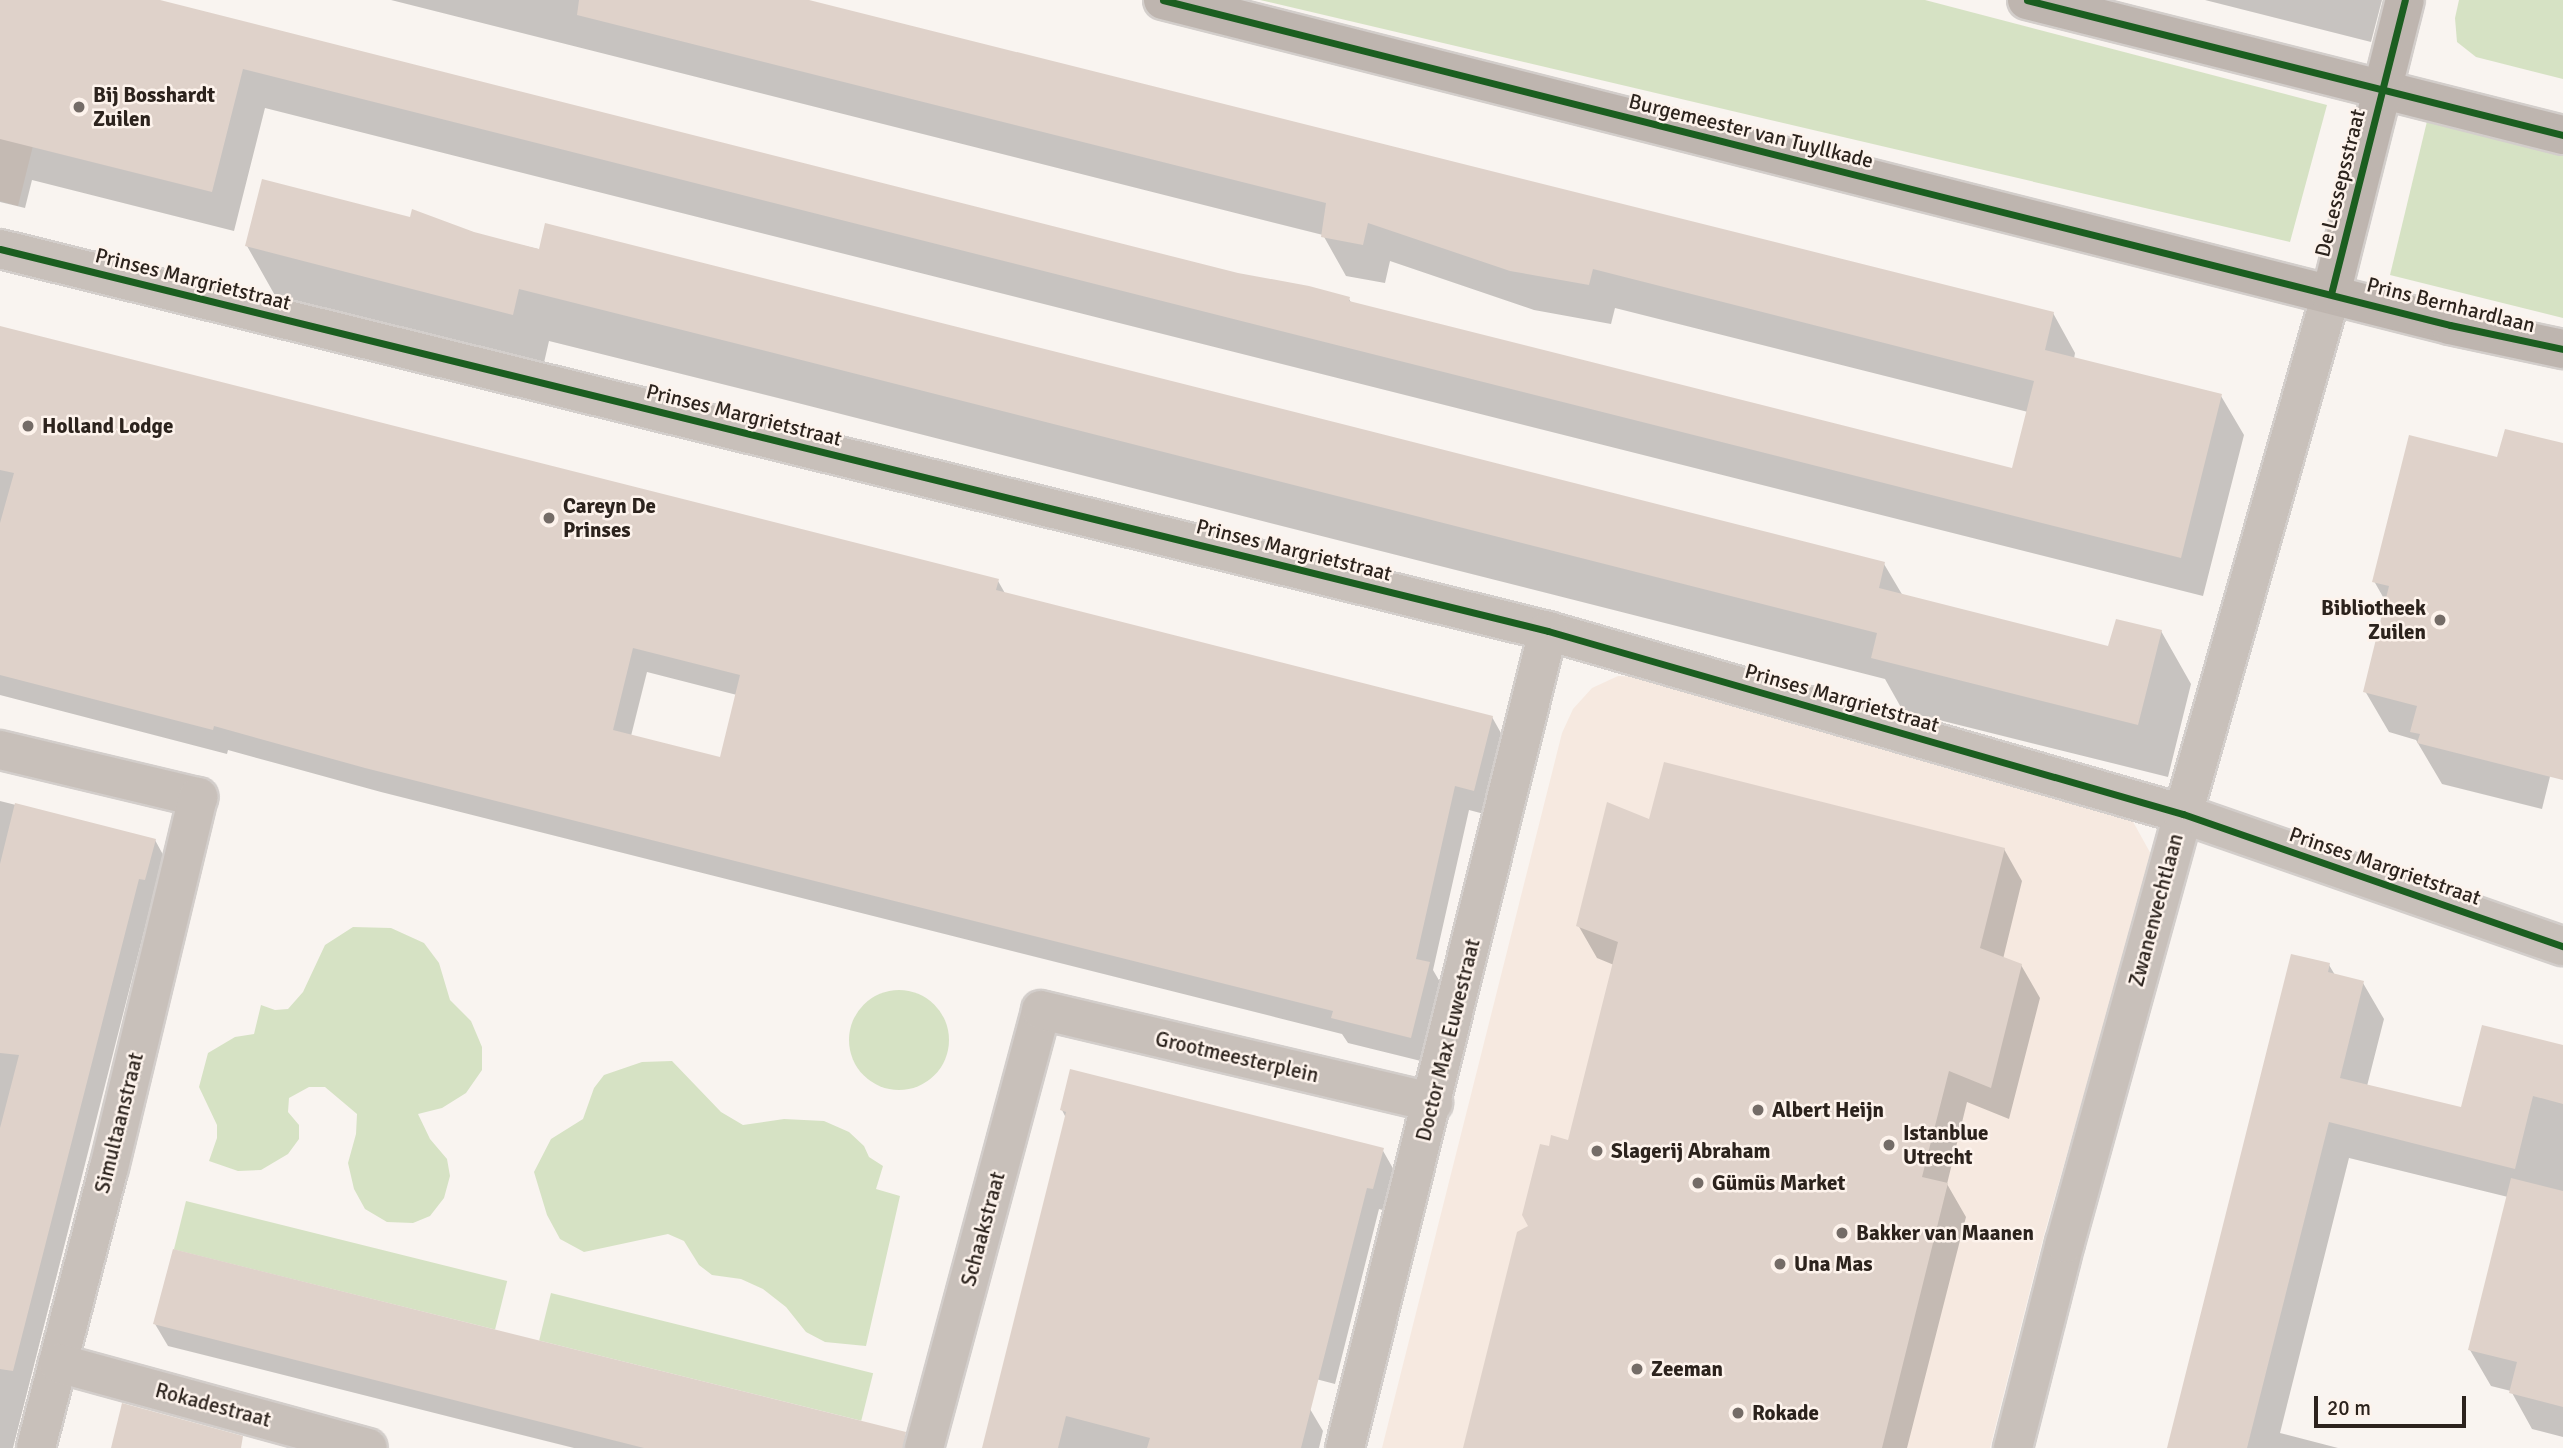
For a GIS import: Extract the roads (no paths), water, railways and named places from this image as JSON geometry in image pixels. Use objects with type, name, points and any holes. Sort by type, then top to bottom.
[{"type":"street","name":"Burgemeester van Tuyllkade","points":[[1163,0],[2331,294]]},
{"type":"street","points":[[2027,0],[2563,135]]},
{"type":"street","name":"De Lessepsstraat","points":[[2331,294],[2405,0]]},
{"type":"street","name":"Prinses Margrietstraat","points":[[0,248],[1548,631],[2183,814],[2563,946]]},
{"type":"street","name":"Prins Bernhardlaan","points":[[2331,294],[2450,325],[2563,349]]},
{"type":"street","name":"Zwanenvechtlaan","points":[[2013,1448],[2065,1243],[2183,814],[2331,294]]},
{"type":"street","name":"Doctor Max Euwestraat","points":[[1345,1448],[1433,1103],[1548,631]]},
{"type":"street","name":"Simultaanstraat","points":[[0,750],[198,797],[112,1154],[36,1448]]},
{"type":"street","name":"Grootmeesterplein","points":[[1041,1010],[1433,1103]]},
{"type":"street","name":"Schaakstraat","points":[[924,1448],[1041,1010]]},
{"type":"street","name":"Rokadestraat","points":[[58,1363],[369,1448]]},
{"type":"place","name":"Bij Bosshardt Zuilen","points":[[79,107]]},
{"type":"place","name":"Holland Lodge","points":[[28,426]]},
{"type":"place","name":"Careyn De Prinses","points":[[549,518]]},
{"type":"place","name":"Bibliotheek Zuilen","points":[[2440,620]]},
{"type":"place","name":"Albert Heijn","points":[[1758,1110]]},
{"type":"place","name":"Istanblue Utrecht","points":[[1889,1145]]},
{"type":"place","name":"Slagerij Abraham","points":[[1597,1151]]},
{"type":"place","name":"Gümüs Market","points":[[1698,1183]]},
{"type":"place","name":"Bakker van Maanen","points":[[1842,1233]]},
{"type":"place","name":"Una Mas","points":[[1780,1264]]},
{"type":"place","name":"Zeeman","points":[[1637,1369]]},
{"type":"place","name":"Rokade","points":[[1738,1413]]}]
